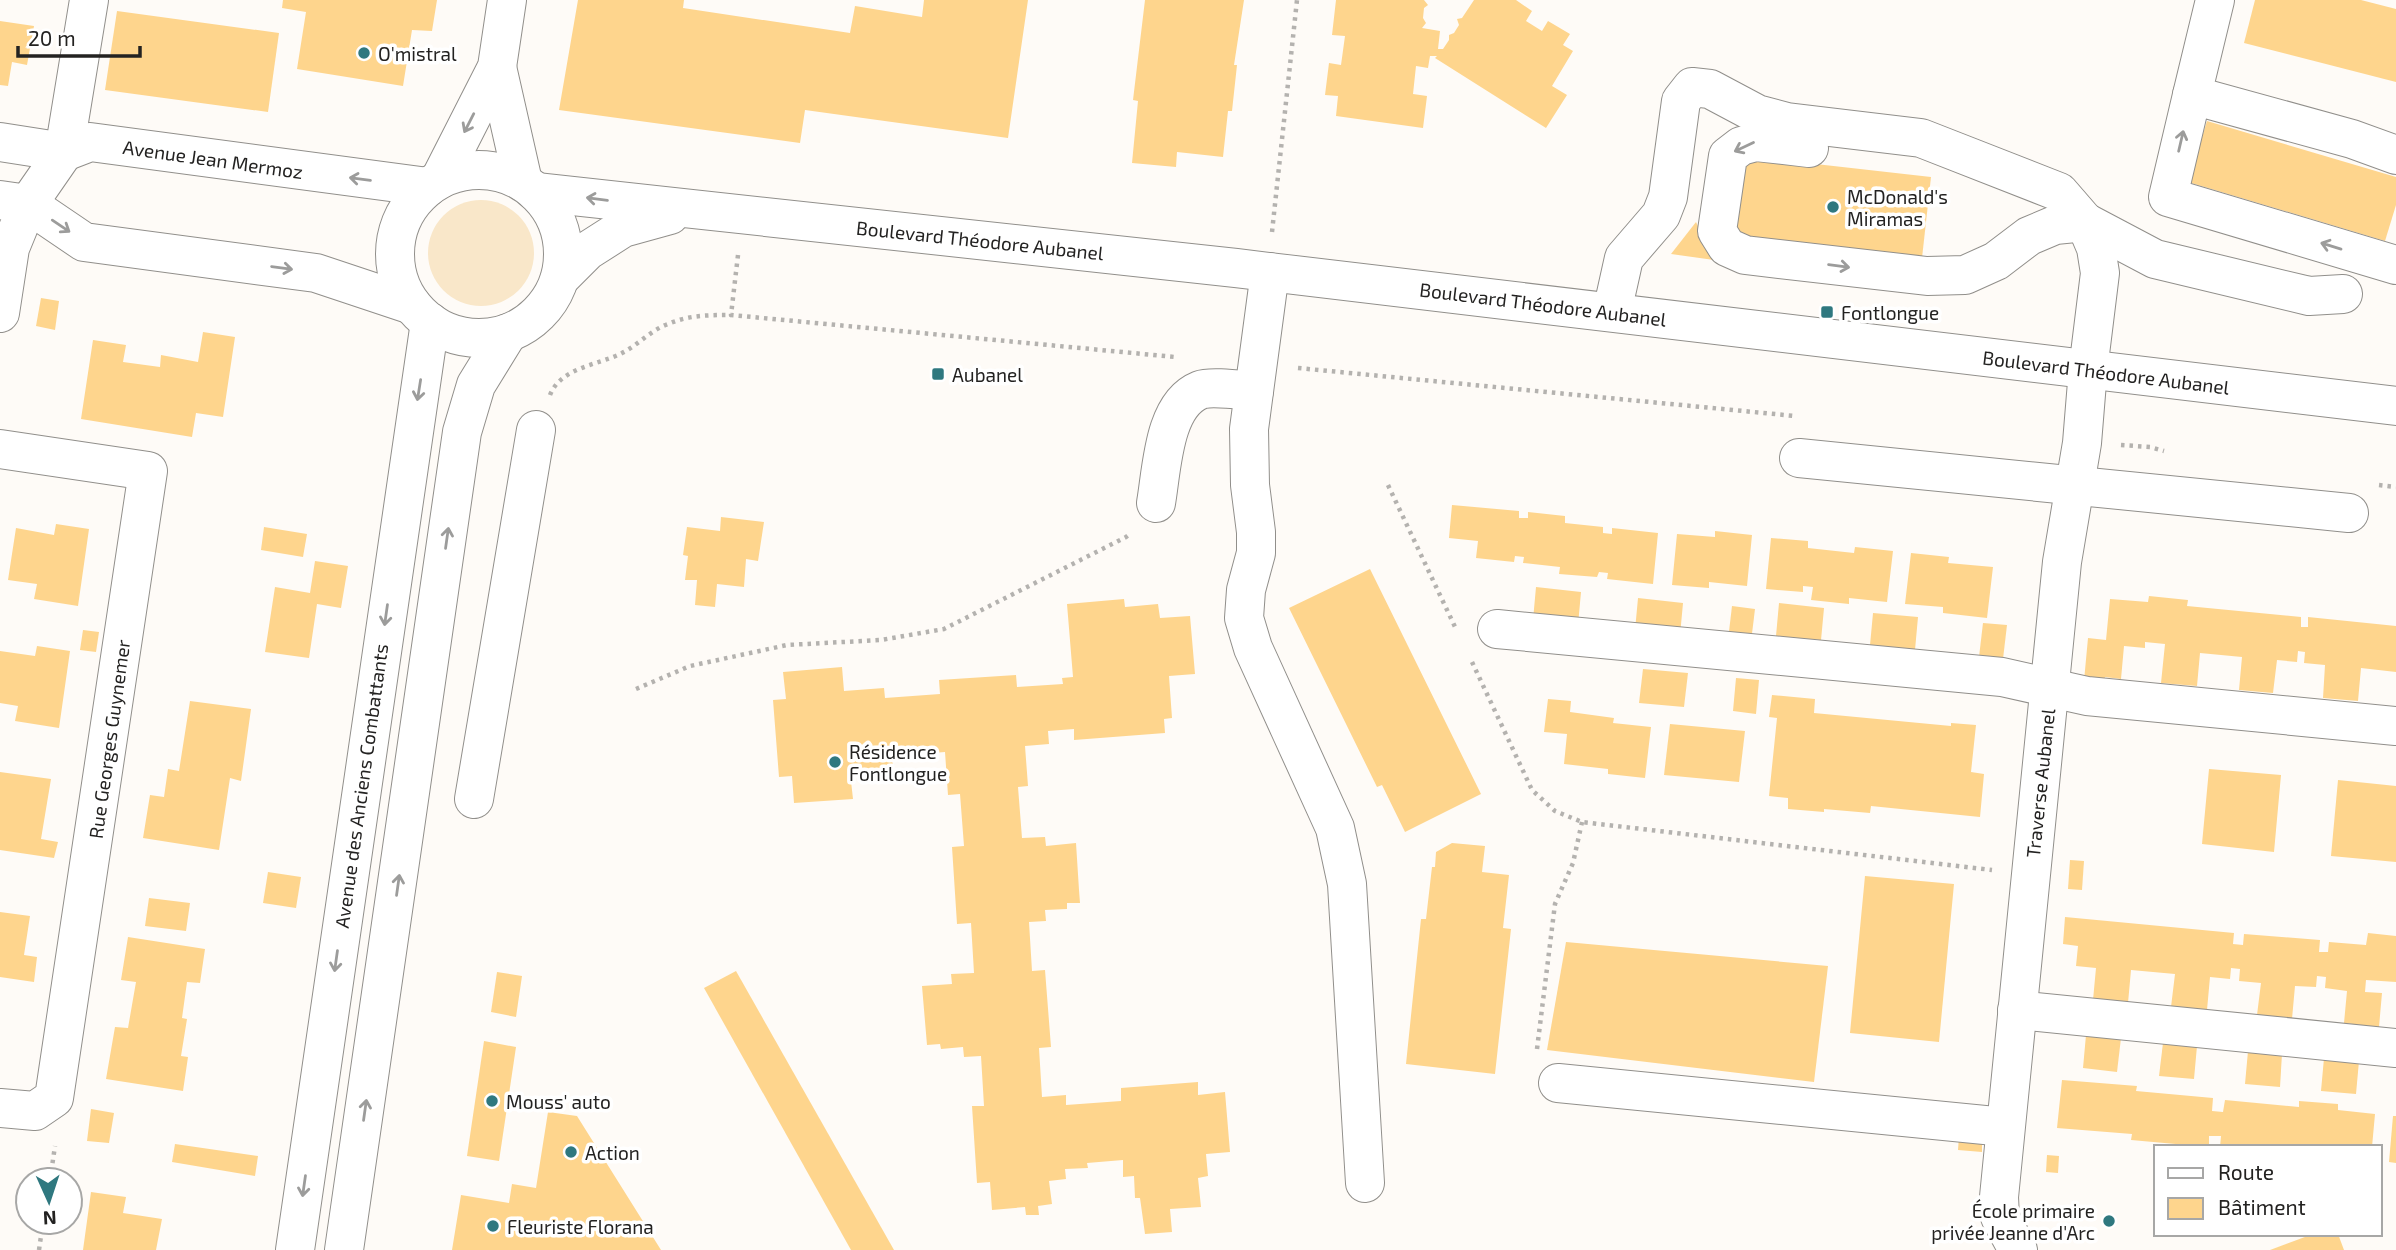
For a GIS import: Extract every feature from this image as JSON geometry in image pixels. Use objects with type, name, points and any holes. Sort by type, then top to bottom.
[{"type":"street","points":[[0,313],[14,202],[64,152],[89,0]]},
{"type":"street","points":[[421,314],[400,282],[392,257],[397,229],[410,205],[434,183],[498,67],[507,0]]},
{"type":"street","points":[[2215,0],[2168,198],[2396,265]]},
{"type":"street","points":[[498,67],[530,187]]},
{"type":"street","points":[[1612,312],[1624,258],[1661,215],[1668,197],[1681,101],[1692,87],[1710,89],[1757,114],[1787,122],[1921,138],[2059,192],[2085,222],[2155,258],[2309,296],[2343,294]]},
{"type":"street","points":[[2192,95],[2352,139],[2396,155]]},
{"type":"street","name":"Avenue Jean Mermoz","points":[[0,142],[64,152],[90,142],[434,183]]},
{"type":"street","points":[[2005,171],[1756,142],[1741,146],[1728,156],[1717,231],[1727,247],[1745,255],[1927,276],[1965,275],[1996,261],[2029,236],[2042,230],[2054,225],[2085,222]]},
{"type":"street","points":[[14,202],[84,242],[316,273],[421,314],[454,334],[481,338],[508,333],[531,320],[549,302],[560,278],[564,256],[562,234],[554,213],[530,187],[496,171],[467,170],[434,183]]},
{"type":"street","name":"Boulevard Théodore Aubanel","points":[[530,187],[689,209],[1270,257],[1612,312],[2396,406]]},
{"type":"street","name":"Boulevard Théodore Aubanel","points":[[560,278],[587,251],[623,228],[689,209]]},
{"type":"street","name":"Traverse Aubanel","points":[[2018,1250],[2000,1217],[1999,1197],[2062,562],[2082,443],[2100,273],[2096,248],[2085,222]]},
{"type":"street","points":[[1270,257],[1249,429],[1250,485],[1256,553],[1246,590],[1244,618],[1253,648],[1338,839],[1347,884],[1364,1183]]},
{"type":"street","name":"Avenue des Anciens Combattants","points":[[295,1250],[421,314]]},
{"type":"street","points":[[344,1250],[462,432],[476,385],[508,333]]},
{"type":"street","points":[[1156,503],[1168,432],[1180,404],[1201,390],[1256,378]]},
{"type":"street","points":[[474,799],[536,430]]},
{"type":"street","name":"Rue Georges Guynemer","points":[[0,449],[148,471],[54,1098],[35,1111],[0,1108]]},
{"type":"street","points":[[1799,458],[2349,513]]},
{"type":"street","points":[[1497,629],[2002,677],[2087,696],[2396,726]]},
{"type":"street","points":[[2017,1010],[2396,1048]]},
{"type":"street","points":[[1558,1083],[2005,1127]]},
{"type":"path","points":[[1270,257],[1297,0]]},
{"type":"path","points":[[731,315],[738,253]]},
{"type":"path","points":[[536,430],[552,388],[576,370],[622,353],[666,324],[698,315],[731,315],[1189,358]]},
{"type":"path","points":[[1256,378],[1798,416]]},
{"type":"path","points":[[1388,485],[1461,638]]},
{"type":"path","points":[[636,689],[690,666],[788,645],[881,640],[944,629],[1126,537],[1156,503]]},
{"type":"path","points":[[1467,651],[1532,790],[1555,811],[1582,822],[2031,874]]},
{"type":"path","points":[[1558,1083],[1540,1075],[1536,1059],[1555,904],[1573,863],[1582,822]]},
{"type":"shaded area","points":[[481,200],[501,204],[519,215],[530,233],[534,253],[530,273],[519,291],[501,302],[481,306],[461,302],[443,291],[432,273],[428,253],[432,233],[443,215],[461,204]]},
{"type":"building","points":[[283,0],[437,0],[432,31],[412,30],[403,86],[297,69],[306,12],[282,8]]},
{"type":"building","points":[[578,0],[684,0],[683,8],[850,33],[855,6],[922,17],[924,0],[1028,0],[1008,138],[805,110],[800,143],[559,110]]},
{"type":"building","points":[[1145,0],[1244,0],[1234,65],[1237,65],[1232,111],[1228,111],[1223,157],[1177,152],[1176,167],[1132,163],[1138,101],[1133,100]]},
{"type":"building","points":[[1336,0],[1424,0],[1428,5],[1424,8],[1423,18],[1426,23],[1422,28],[1440,31],[1438,49],[1443,49],[1449,35],[1454,33],[1459,25],[1457,19],[1462,18],[1474,0],[1516,0],[1532,11],[1526,21],[1542,31],[1548,21],[1570,34],[1563,45],[1573,51],[1552,86],[1567,95],[1546,128],[1435,58],[1437,56],[1430,56],[1428,68],[1416,66],[1413,94],[1427,96],[1423,128],[1336,116],[1338,96],[1325,95],[1329,63],[1341,65],[1345,36],[1332,35]]},
{"type":"building","points":[[2255,0],[2361,0],[2396,9],[2396,82],[2244,43]]},
{"type":"building","points":[[117,11],[279,33],[268,112],[105,90]]},
{"type":"building","points":[[0,21],[34,26],[27,65],[12,62],[8,86],[0,85]]},
{"type":"building","points":[[2207,121],[2396,177],[2396,205],[2385,241],[2188,182]]},
{"type":"building","name":"McDonald's Miramas","points":[[1745,156],[1931,177],[1922,258],[1736,237]]},
{"type":"building","points":[[1696,222],[1714,260],[1671,254]]},
{"type":"building","points":[[41,298],[59,301],[55,330],[36,326]]},
{"type":"building","points":[[203,332],[235,337],[223,417],[196,413],[192,437],[81,419],[93,340],[126,345],[123,362],[160,367],[161,355],[198,362]]},
{"type":"building","points":[[1452,505],[1519,511],[1519,518],[1528,518],[1528,512],[1565,516],[1565,523],[1603,527],[1603,533],[1612,534],[1612,528],[1658,533],[1653,584],[1607,579],[1608,573],[1599,572],[1597,577],[1559,574],[1560,567],[1523,563],[1524,557],[1515,556],[1514,562],[1476,558],[1478,541],[1449,538]]},
{"type":"building","points":[[721,517],[764,522],[758,561],[746,559],[744,587],[717,584],[715,607],[695,605],[697,580],[685,580],[688,556],[683,555],[687,527],[720,531]]},
{"type":"building","points":[[56,524],[89,529],[78,606],[34,599],[37,584],[8,580],[16,528],[54,535]]},
{"type":"building","points":[[264,527],[307,534],[303,557],[261,550]]},
{"type":"building","points":[[1715,531],[1752,535],[1747,586],[1709,582],[1709,588],[1672,585],[1677,534],[1715,537]]},
{"type":"building","points":[[1771,538],[1808,541],[1808,548],[1854,553],[1855,547],[1893,551],[1887,602],[1849,598],[1849,604],[1811,600],[1813,587],[1803,586],[1803,592],[1766,589]]},
{"type":"building","points":[[1911,553],[1949,557],[1948,563],[1993,567],[1987,618],[1943,613],[1943,607],[1905,604]]},
{"type":"building","points":[[315,561],[348,566],[341,608],[317,604],[309,658],[265,652],[275,587],[310,593]]},
{"type":"building","points":[[1370,569],[1481,794],[1405,832],[1382,785],[1377,787],[1289,608]]},
{"type":"building","points":[[1536,587],[1581,592],[1578,625],[1533,620]]},
{"type":"building","points":[[2149,596],[2188,600],[2187,606],[2301,617],[2301,627],[2308,627],[2308,617],[2396,626],[2396,672],[2361,668],[2358,701],[2323,698],[2325,665],[2304,663],[2305,652],[2298,651],[2297,662],[2277,660],[2273,693],[2239,690],[2242,657],[2200,653],[2197,686],[2161,683],[2165,644],[2145,642],[2145,648],[2124,646],[2121,679],[2105,677],[2104,684],[2084,681],[2088,638],[2106,640],[2110,599],[2148,602]]},
{"type":"building","points":[[1638,598],[1683,603],[1680,635],[1635,630]]},
{"type":"building","points":[[1124,599],[1125,607],[1158,604],[1160,618],[1190,616],[1195,674],[1169,676],[1172,718],[1164,719],[1165,733],[1074,740],[1074,729],[1048,731],[1049,744],[1025,746],[1028,786],[1018,787],[1022,838],[1045,837],[1046,846],[1076,843],[1080,903],[1067,903],[1067,909],[1045,910],[1046,921],[1029,922],[1032,971],[1045,970],[1051,1047],[1039,1048],[1042,1097],[1066,1095],[1066,1105],[1121,1101],[1121,1088],[1198,1082],[1198,1095],[1225,1092],[1230,1152],[1206,1154],[1208,1176],[1198,1178],[1201,1207],[1170,1209],[1172,1232],[1145,1234],[1140,1198],[1135,1198],[1134,1176],[1123,1177],[1123,1160],[1087,1163],[1088,1168],[1065,1169],[1066,1179],[1049,1181],[1052,1204],[1038,1206],[1039,1215],[1026,1215],[1025,1207],[992,1210],[990,1182],[977,1183],[972,1106],[984,1106],[981,1056],[964,1057],[963,1047],[941,1049],[940,1044],[927,1045],[922,986],[952,984],[951,974],[974,973],[971,923],[957,924],[952,847],[964,846],[960,794],[948,795],[945,752],[892,756],[893,768],[850,772],[853,799],[794,803],[792,776],[779,777],[773,700],[786,699],[783,672],[842,667],[844,691],[884,688],[885,698],[940,694],[939,680],[1016,675],[1017,687],[1063,684],[1062,678],[1073,677],[1067,604]]},
{"type":"building","points":[[1779,603],[1824,608],[1821,640],[1776,636]]},
{"type":"building","points":[[1732,606],[1755,609],[1751,642],[1728,640]]},
{"type":"building","points":[[1873,613],[1918,617],[1915,650],[1870,645]]},
{"type":"building","points":[[1983,623],[2007,625],[2003,659],[1979,657]]},
{"type":"building","points":[[83,630],[99,632],[96,652],[80,650]]},
{"type":"building","points":[[37,646],[70,651],[59,728],[15,721],[18,706],[0,703],[0,651],[35,656]]},
{"type":"building","points":[[1643,669],[1688,673],[1684,707],[1639,703]]},
{"type":"building","points":[[1736,678],[1759,680],[1756,714],[1733,711]]},
{"type":"building","points":[[1772,695],[1815,699],[1814,713],[1951,726],[1951,723],[1976,725],[1971,772],[1984,774],[1980,817],[1871,806],[1870,813],[1788,809],[1788,798],[1769,796],[1777,718],[1769,717]]},
{"type":"building","points":[[1548,699],[1571,701],[1570,712],[1614,718],[1613,723],[1651,727],[1645,778],[1608,774],[1608,769],[1564,764],[1567,734],[1544,732]]},
{"type":"building","points":[[190,701],[251,709],[241,781],[230,778],[219,850],[143,838],[150,795],[164,797],[168,769],[179,771]]},
{"type":"building","points":[[1670,724],[1745,731],[1739,782],[1664,775]]},
{"type":"building","points":[[2209,769],[2281,775],[2274,852],[2202,844]]},
{"type":"building","points":[[0,772],[51,779],[41,839],[58,842],[54,858],[0,850]]},
{"type":"building","points":[[2338,780],[2396,786],[2396,862],[2331,856]]},
{"type":"building","points":[[1452,843],[1485,846],[1482,872],[1509,875],[1503,928],[1511,929],[1495,1074],[1406,1064],[1421,919],[1426,919],[1436,852]]},
{"type":"building","points":[[2070,860],[2084,861],[2082,890],[2068,889]]},
{"type":"building","points":[[268,872],[301,877],[296,908],[263,903]]},
{"type":"building","points":[[1865,876],[1954,884],[1939,1042],[1850,1033]]},
{"type":"building","points":[[149,898],[190,903],[186,931],[145,926]]},
{"type":"building","points":[[0,912],[30,916],[24,955],[37,957],[34,982],[0,977]]},
{"type":"building","points":[[2065,917],[2234,933],[2233,944],[2243,945],[2244,934],[2320,940],[2319,952],[2328,952],[2329,942],[2366,945],[2368,933],[2396,936],[2396,982],[2366,980],[2365,992],[2382,993],[2379,1027],[2344,1023],[2347,991],[2325,988],[2326,977],[2317,976],[2316,987],[2295,986],[2292,1019],[2257,1015],[2261,983],[2239,981],[2240,969],[2231,968],[2230,979],[2210,977],[2207,1010],[2171,1007],[2175,974],[2131,970],[2128,1003],[2093,1000],[2096,968],[2076,966],[2078,946],[2063,944]]},
{"type":"building","points":[[128,937],[205,949],[200,983],[187,982],[182,1018],[187,1019],[181,1056],[188,1057],[183,1091],[106,1079],[115,1027],[128,1028],[136,982],[121,980]]},
{"type":"building","points":[[1566,942],[1828,966],[1814,1082],[1547,1050]]},
{"type":"building","points":[[736,971],[894,1250],[851,1250],[704,988]]},
{"type":"building","points":[[497,972],[522,976],[516,1017],[491,1012]]},
{"type":"building","points":[[2086,1035],[2121,1038],[2117,1072],[2083,1068]]},
{"type":"building","name":"Mouss' auto","points":[[484,1041],[516,1047],[499,1161],[467,1156]]},
{"type":"building","points":[[2163,1043],[2197,1046],[2194,1079],[2159,1076]]},
{"type":"building","points":[[2248,1051],[2282,1054],[2280,1087],[2245,1084]]},
{"type":"building","points":[[2324,1058],[2359,1061],[2356,1094],[2321,1091]]},
{"type":"building","points":[[2062,1080],[2137,1086],[2136,1091],[2213,1098],[2212,1111],[2223,1112],[2225,1100],[2299,1107],[2299,1101],[2338,1104],[2338,1110],[2375,1114],[2372,1145],[2220,1145],[2221,1136],[2209,1136],[2209,1145],[2187,1145],[2131,1140],[2132,1134],[2057,1128]]},
{"type":"building","points":[[91,1109],[114,1113],[109,1143],[87,1141]]},
{"type":"building","name":"Action","points":[[548,1112],[577,1116],[661,1250],[452,1250],[461,1195],[509,1203],[512,1184],[536,1188]]},
{"type":"building","points":[[2393,1116],[2396,1116],[2396,1163],[2389,1162]]},
{"type":"building","points":[[1959,1136],[1982,1139],[1982,1152],[1958,1150]]},
{"type":"building","points":[[175,1144],[258,1156],[255,1176],[172,1162]]},
{"type":"building","points":[[2047,1155],[2059,1156],[2058,1173],[2046,1172]]},
{"type":"building","points":[[91,1192],[126,1197],[123,1213],[162,1219],[156,1250],[83,1250]]},
{"type":"building","points":[[2308,1236],[2339,1236],[2344,1250],[2270,1250]]},
{"type":"place","name":"O'mistral","points":[[364,53]]},
{"type":"place","name":"McDonald's Miramas","points":[[1833,207]]},
{"type":"place","name":"Fontlongue","points":[[1827,312]]},
{"type":"place","name":"Aubanel","points":[[938,374]]},
{"type":"place","name":"Résidence Fontlongue","points":[[835,762]]},
{"type":"place","name":"Mouss' auto","points":[[492,1101]]},
{"type":"place","name":"Action","points":[[571,1152]]},
{"type":"place","name":"École primaire privée Jeanne d'Arc","points":[[2109,1221]]},
{"type":"place","name":"Fleuriste Florana","points":[[493,1226]]}]
